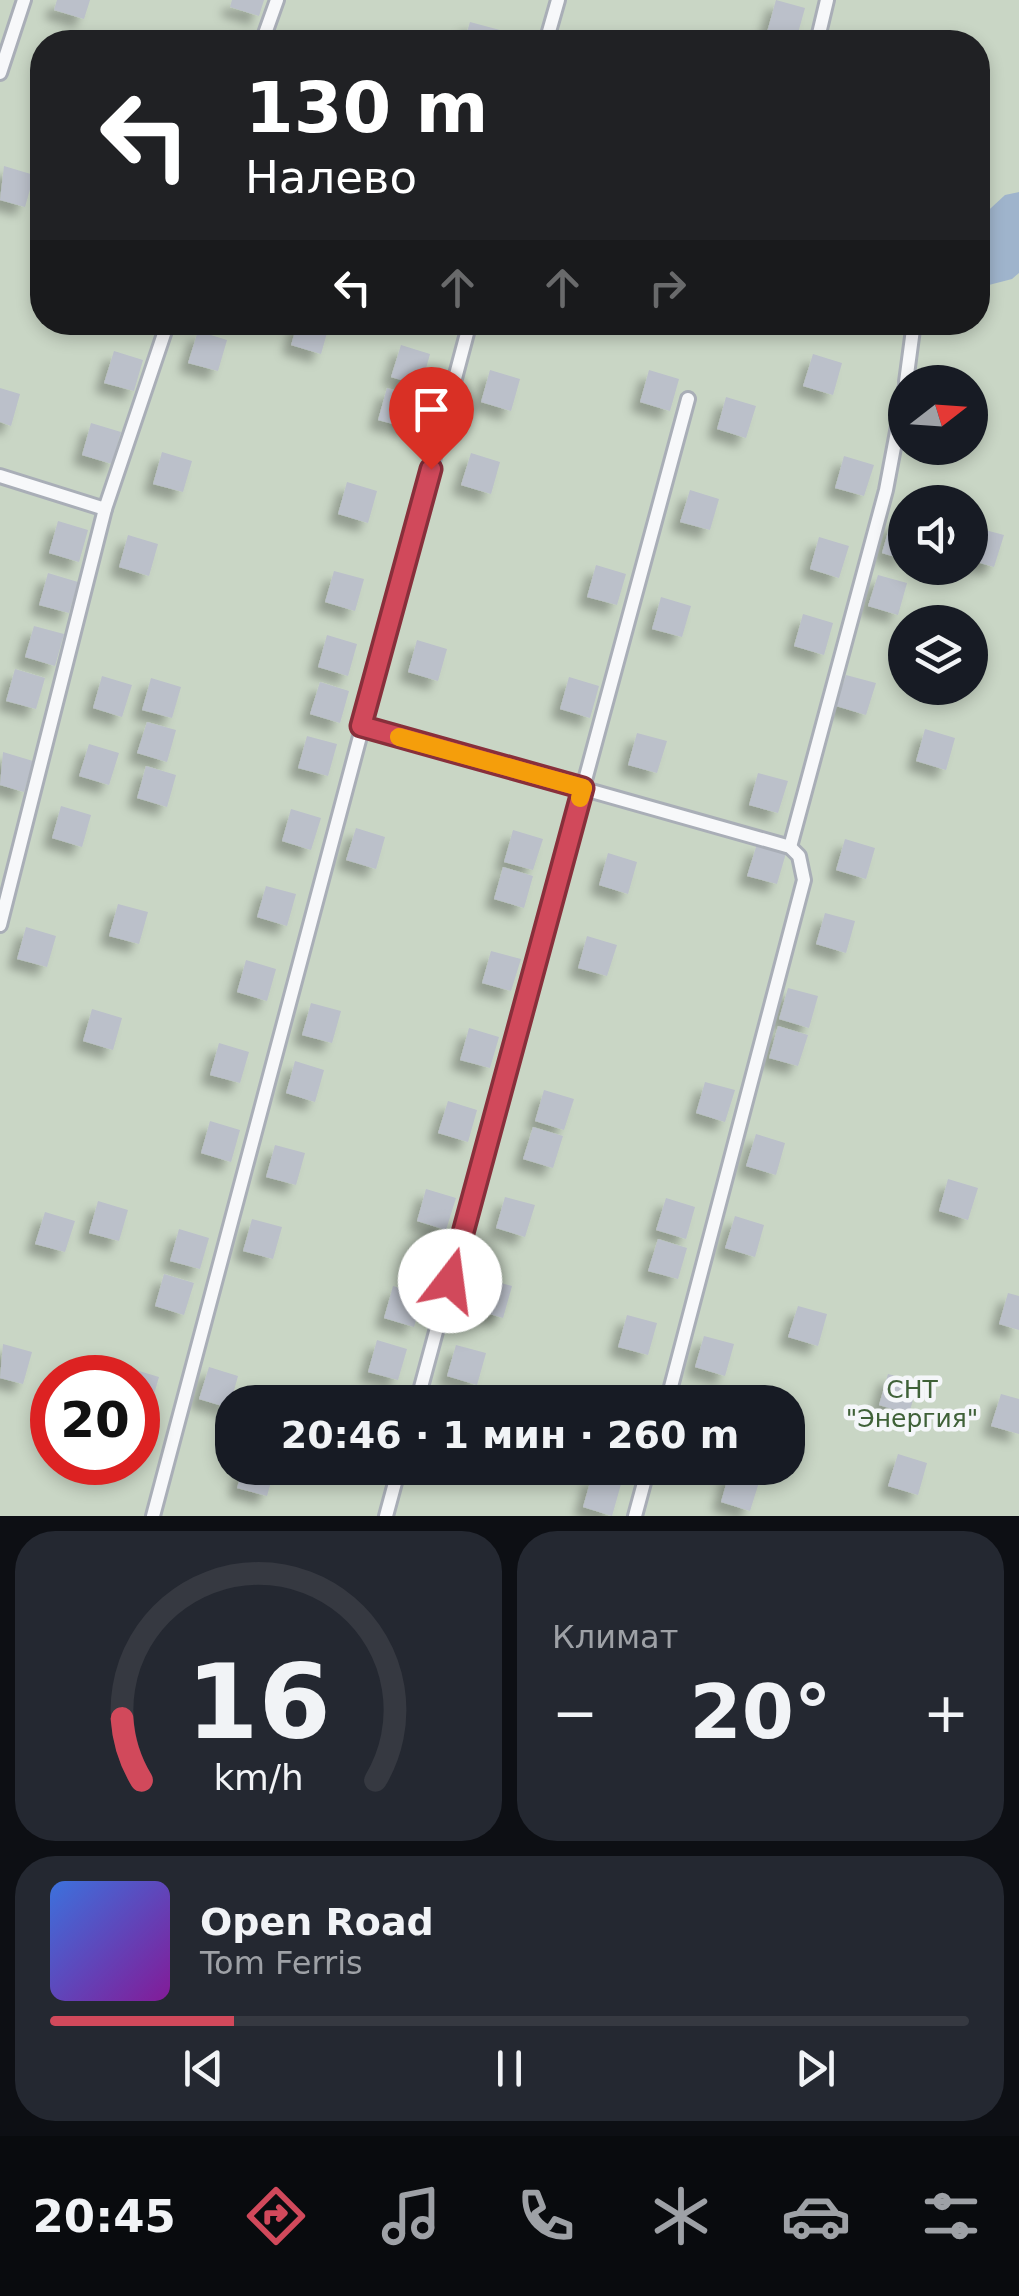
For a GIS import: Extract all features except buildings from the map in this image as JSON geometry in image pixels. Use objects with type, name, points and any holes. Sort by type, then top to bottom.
[{"type":"lane","points":[[0,73],[24,0]]},
{"type":"lane","points":[[266,30],[276,0]]},
{"type":"lane","points":[[549,30],[558,0]]},
{"type":"lane","points":[[821,30],[827,0]]},
{"type":"lane","points":[[0,925],[105,508],[164,335]]},
{"type":"lane","points":[[153,1516],[466,335]]},
{"type":"lane","points":[[909,365],[912,335]]},
{"type":"lane","points":[[422,1385],[688,399]]},
{"type":"lane","points":[[790,847],[891,465]]},
{"type":"lane","points":[[0,476],[105,508]]},
{"type":"lane","points":[[361,726],[790,847],[799,856],[804,880],[670,1385]]},
{"type":"lane","points":[[386,1516],[394,1485]]},
{"type":"lane","points":[[635,1516],[643,1485]]},
{"type":"green space","name":"СНТ \"Энергия\"","points":[[0,0],[1019,0],[1019,1516],[0,1516]]},
{"type":"water","points":[[1019,192],[1019,273],[990,285],[990,209],[1005,195]]},
{"type":"slow traffic","points":[[399,737],[583,788],[580,798]]},
{"type":"route","points":[[431,469],[361,726],[583,788],[450,1281]]}]
